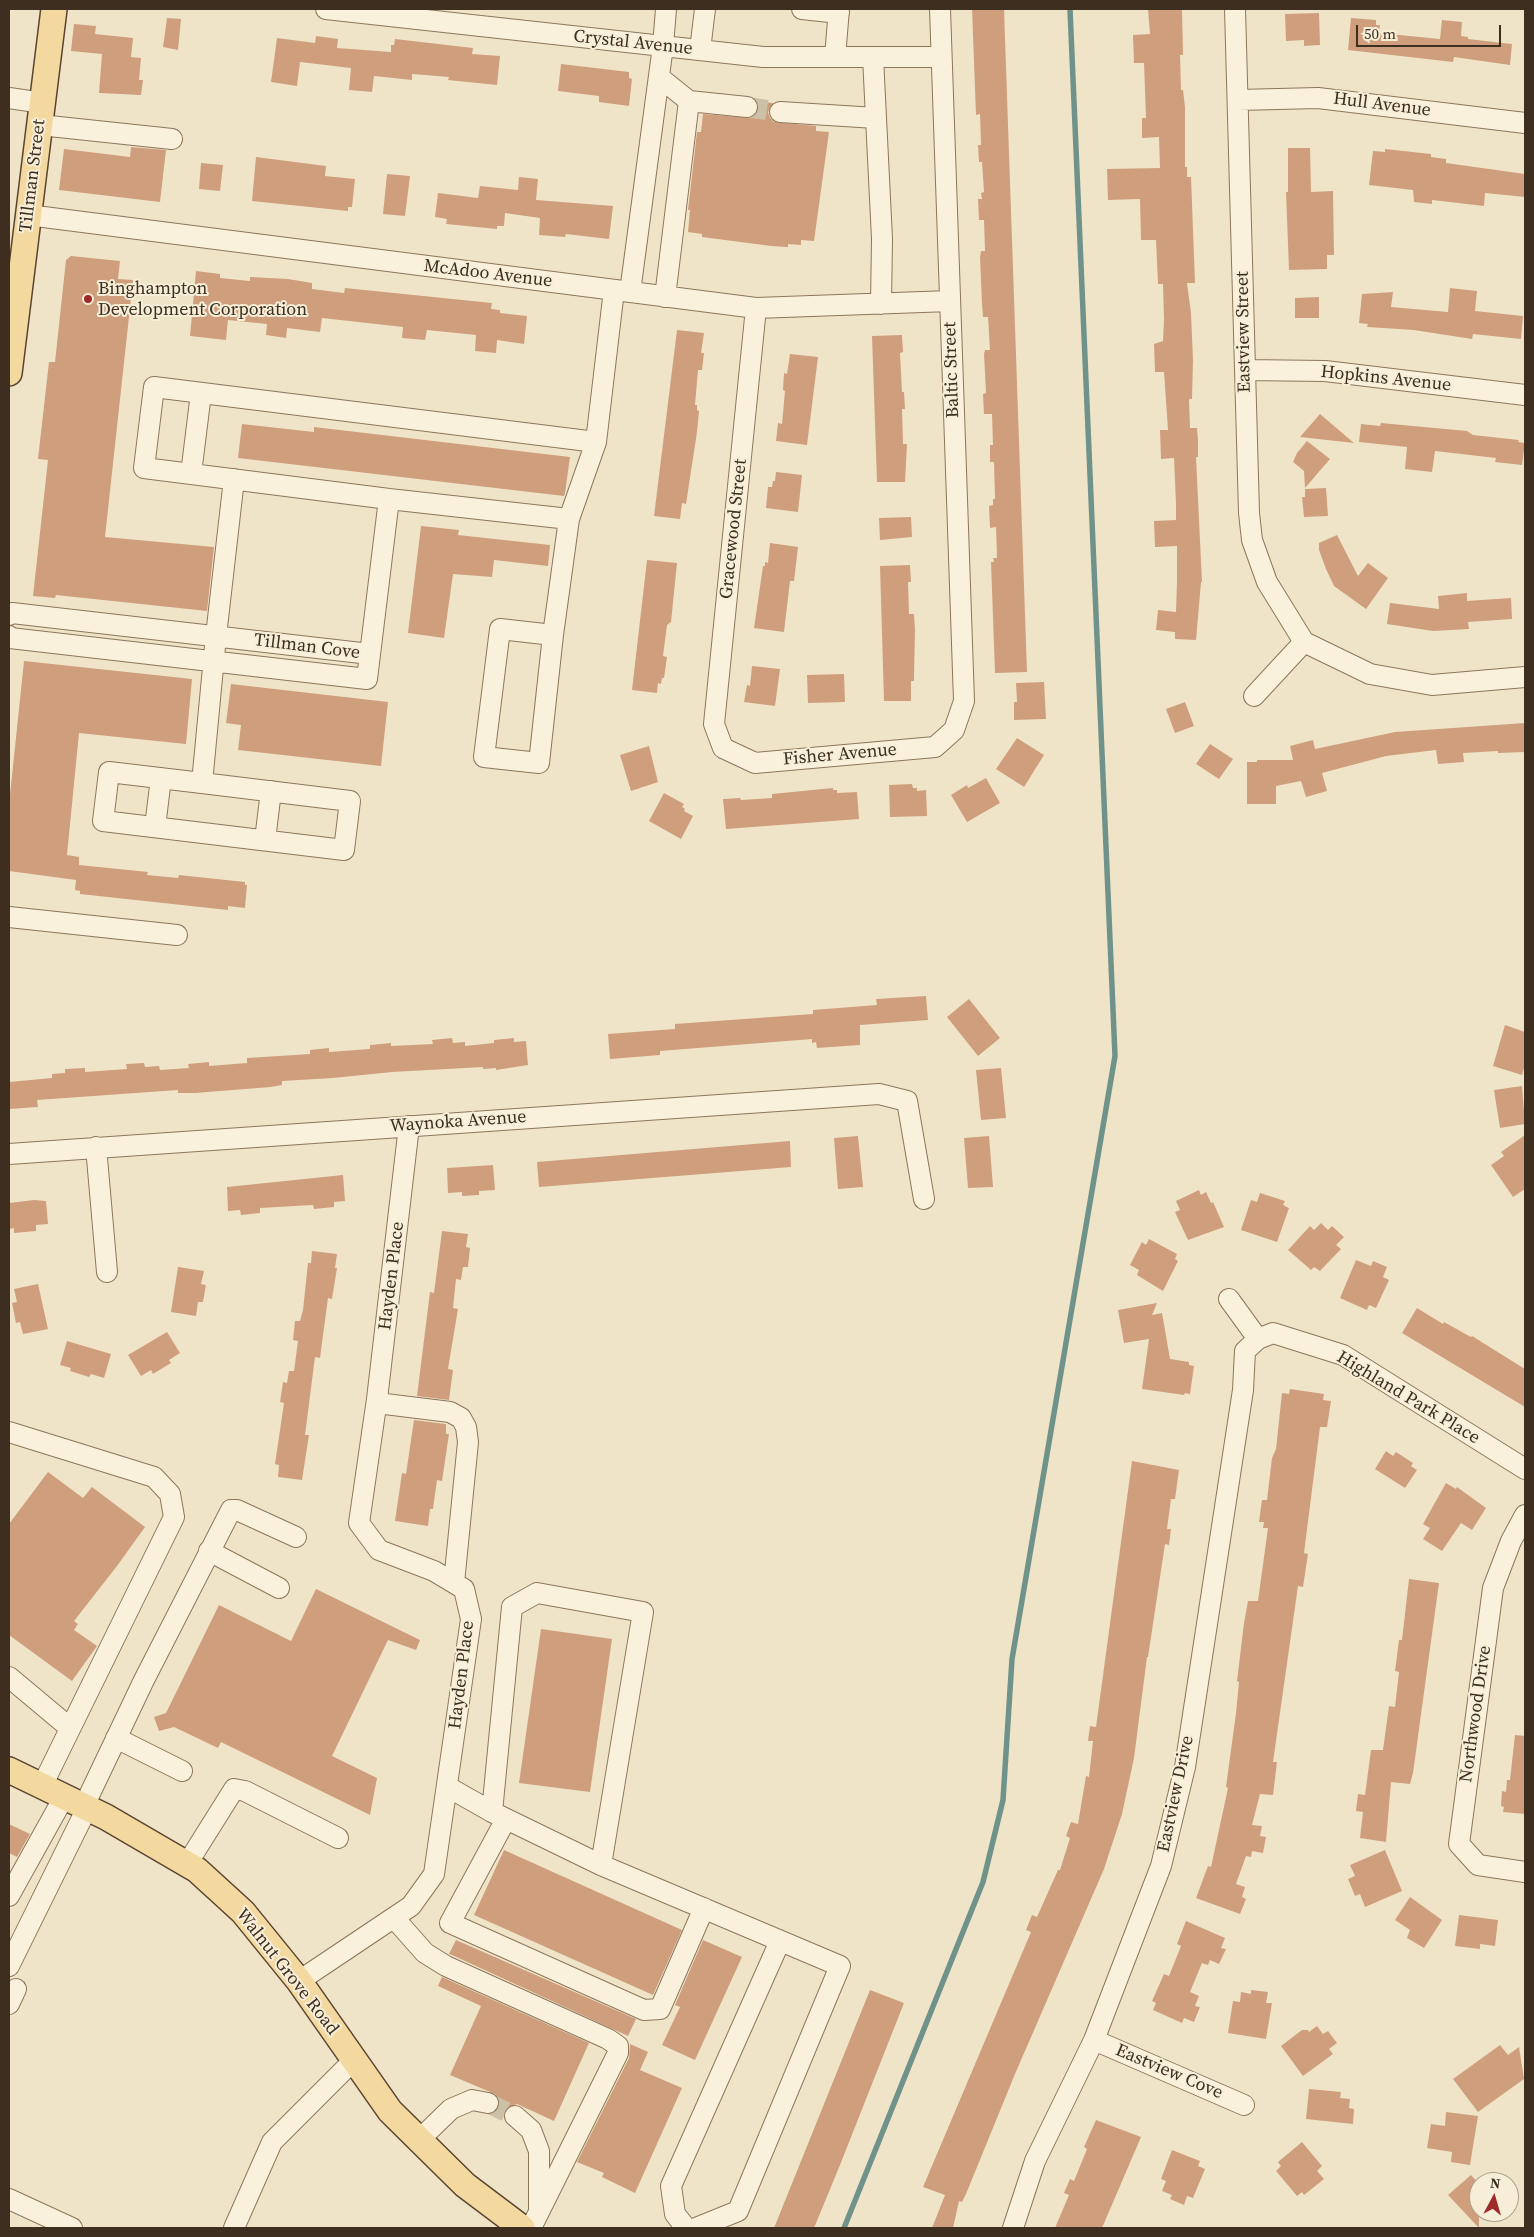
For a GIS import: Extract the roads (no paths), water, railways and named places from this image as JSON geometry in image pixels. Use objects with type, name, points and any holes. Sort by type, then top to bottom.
[{"type":"main road","name":"Tillman Street","points":[[9,372],[54,9]]},
{"type":"main road","name":"Walnut Grove Road","points":[[9,1770],[78,1803],[197,1870],[243,1912],[298,1981],[390,2111],[465,2185],[531,2223]]},
{"type":"street","name":"Crystal Avenue","points":[[326,9],[763,57],[941,57]]},
{"type":"street","points":[[553,635],[500,629],[484,756],[539,763],[553,635],[569,519],[596,442],[659,77],[666,9]]},
{"type":"street","points":[[700,50],[705,9]]},
{"type":"street","points":[[802,9],[839,11],[835,57]]},
{"type":"street","name":"Baltic Street","points":[[940,9],[964,701],[954,730]]},
{"type":"street","name":"Eastview Street","points":[[1235,9],[1249,512],[1252,540],[1267,582],[1304,642]]},
{"type":"street","points":[[873,57],[882,239],[881,304]]},
{"type":"street","points":[[659,77],[688,101],[747,106]]},
{"type":"street","points":[[9,98],[41,114],[172,139]]},
{"type":"street","name":"Hull Avenue","points":[[1238,100],[1318,98],[1525,123]]},
{"type":"street","points":[[665,297],[688,101]]},
{"type":"street","points":[[780,112],[876,118]]},
{"type":"street","name":"McAdoo Avenue","points":[[28,214],[756,308],[950,301]]},
{"type":"street","name":"Gracewood Street","points":[[723,748],[714,724],[756,308]]},
{"type":"street","name":"Hopkins Avenue","points":[[1246,370],[1325,370],[1525,395]]},
{"type":"street","points":[[569,519],[144,468],[154,388],[596,442]]},
{"type":"street","points":[[191,474],[201,393]]},
{"type":"street","points":[[202,783],[213,662],[234,479]]},
{"type":"street","points":[[370,654],[390,499]]},
{"type":"street","name":"Tillman Cove","points":[[9,615],[12,612],[370,654],[367,679],[10,638],[9,636]]},
{"type":"street","points":[[150,654],[153,628]]},
{"type":"street","points":[[1254,696],[1304,642],[1370,674],[1432,685],[1525,677]]},
{"type":"street","name":"Fisher Avenue","points":[[723,748],[755,762],[935,747],[954,730]]},
{"type":"street","points":[[109,772],[202,783],[350,800],[344,850],[103,821],[109,772]]},
{"type":"street","points":[[155,827],[161,778]]},
{"type":"street","points":[[264,840],[271,791]]},
{"type":"street","points":[[9,917],[178,935]]},
{"type":"street","name":"Waynoka Avenue","points":[[9,1154],[879,1094],[907,1101],[924,1199]]},
{"type":"street","name":"Hayden Place","points":[[298,1981],[411,1906],[434,1874],[471,1619],[464,1589],[434,1571],[379,1550],[359,1523],[376,1403],[409,1126]]},
{"type":"street","points":[[96,1147],[107,1272]]},
{"type":"street","points":[[1229,1299],[1258,1339]]},
{"type":"street","name":"Highland Park Place","points":[[1258,1339],[1273,1333],[1343,1356],[1525,1469]]},
{"type":"street","name":"Eastview Drive","points":[[1013,2228],[1035,2161],[1094,2040],[1161,1866],[1185,1767],[1243,1390],[1245,1351],[1258,1339]]},
{"type":"street","points":[[376,1403],[450,1412],[460,1418],[466,1427],[468,1442],[454,1583]]},
{"type":"street","points":[[9,1432],[154,1477],[170,1494],[174,1516],[42,1786]]},
{"type":"street","points":[[9,1896],[78,1803],[116,1738],[231,1510],[237,1510],[296,1537]]},
{"type":"street","name":"Northwood Drive","points":[[1525,1515],[1511,1541],[1493,1588],[1459,1844],[1478,1865],[1525,1872]]},
{"type":"street","points":[[209,1551],[280,1588]]},
{"type":"street","points":[[601,1865],[643,1612],[537,1593],[512,1607],[499,1816],[450,1924],[644,2010],[660,2010],[704,1908]]},
{"type":"street","points":[[9,1678],[70,1728]]},
{"type":"street","points":[[116,1738],[182,1771]]},
{"type":"street","points":[[448,1787],[499,1816],[601,1865],[840,1966],[738,2210],[696,2228]]},
{"type":"street","points":[[187,1864],[234,1789],[245,1791],[338,1838]]},
{"type":"street","points":[[9,1966],[78,1803]]},
{"type":"street","points":[[394,1918],[425,1953],[439,1962],[608,2039],[618,2046],[618,2053],[531,2223]]},
{"type":"street","points":[[686,2228],[675,2214],[670,2186],[780,1941]]},
{"type":"street","name":"Eastview Cove","points":[[1094,2040],[1244,2105]]},
{"type":"street","points":[[234,2228],[272,2142],[354,2060]]},
{"type":"street","points":[[419,2140],[452,2109],[472,2100],[488,2103]]},
{"type":"street","points":[[515,2116],[531,2130],[539,2151],[531,2223]]},
{"type":"street","points":[[9,2199],[72,2228]]},
{"type":"waterway","points":[[844,2228],[983,1882],[1003,1800],[1012,1659],[1115,1056],[1070,9]]},
{"type":"tunnel","points":[[747,107],[780,112]]},
{"type":"tunnel","points":[[488,2103],[515,2116]]},
{"type":"place","name":"Binghampton Development Corporation","points":[[88,299]]}]
